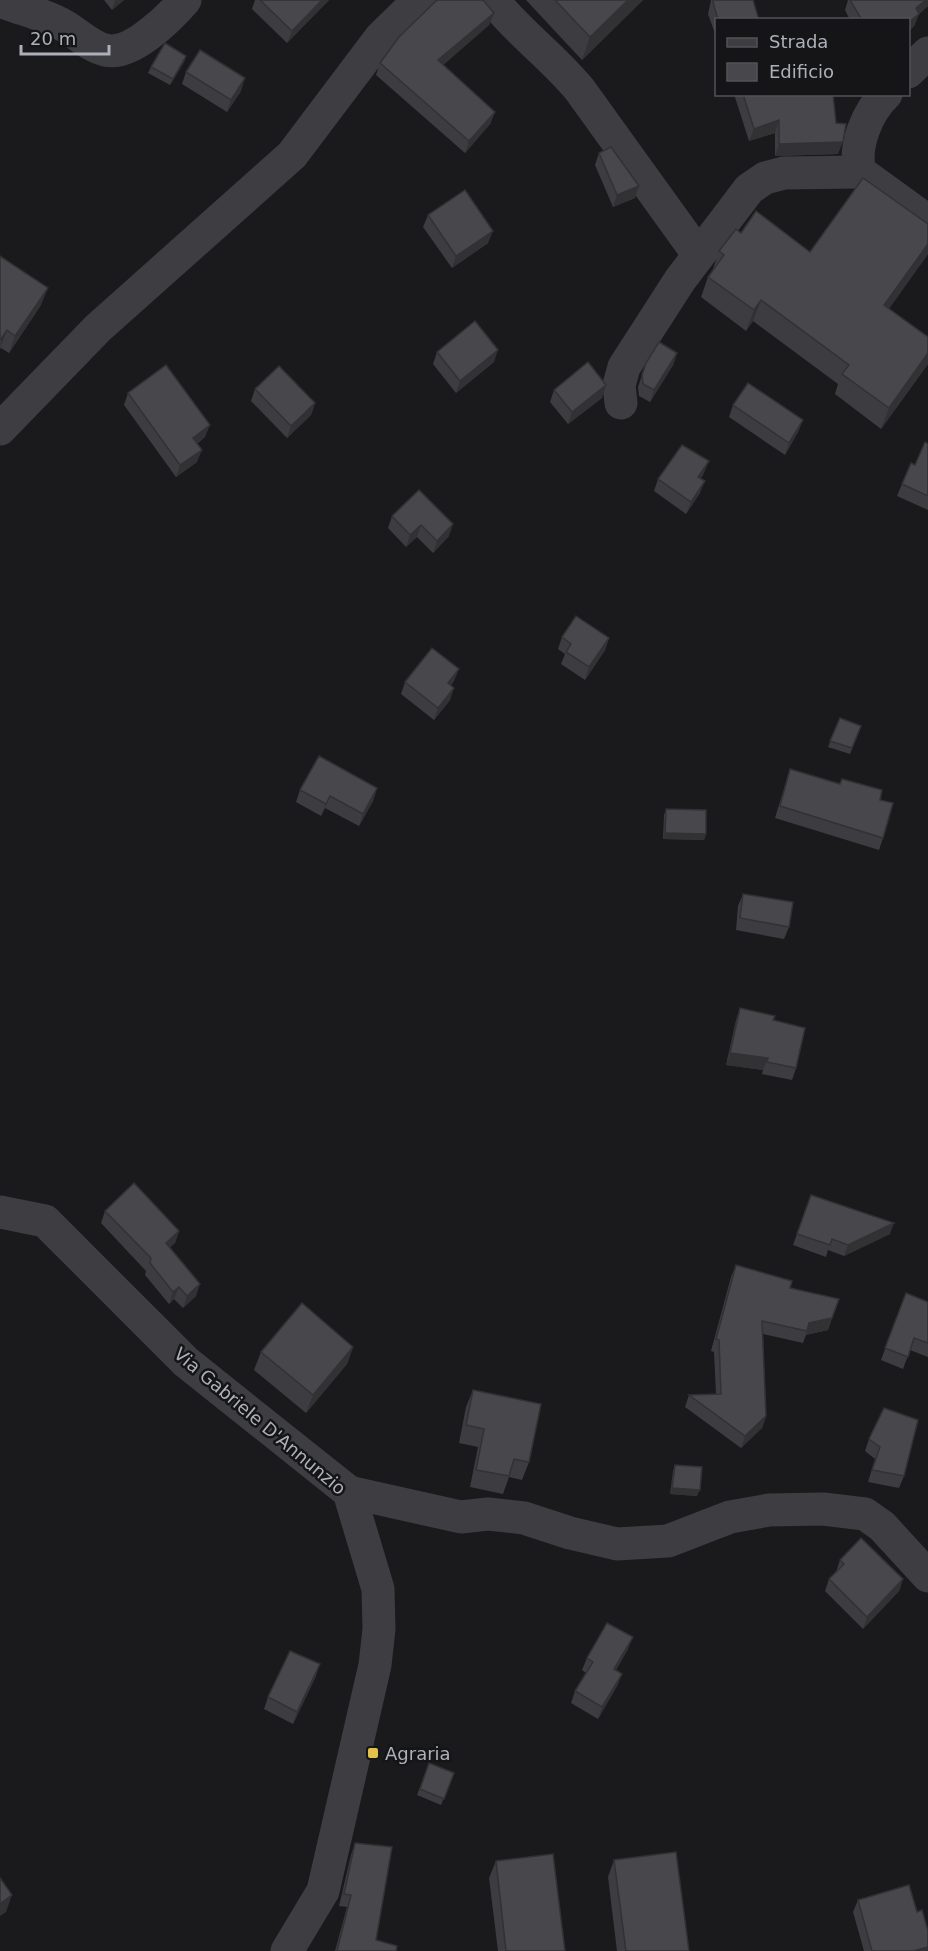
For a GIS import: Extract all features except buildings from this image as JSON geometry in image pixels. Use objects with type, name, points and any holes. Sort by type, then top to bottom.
[{"type":"street","points":[[0,1],[61,24],[95,46],[108,51],[120,50],[140,40],[165,22],[185,0]]},
{"type":"street","points":[[0,429],[98,328],[292,155],[381,37],[419,0]]},
{"type":"street","points":[[493,0],[522,34],[563,69],[580,90],[698,254]]},
{"type":"street","points":[[910,71],[928,53]]},
{"type":"street","points":[[860,172],[857,160],[859,141],[879,101],[884,96]]},
{"type":"street","points":[[621,404],[619,385],[624,367],[698,254],[737,201],[765,178],[784,173],[860,172],[928,221]]},
{"type":"street","name":"Via Gabriele D'Annunzio","points":[[0,1212],[45,1221],[186,1362],[349,1492],[378,1589],[379,1629],[375,1665],[323,1891],[287,1951]]},
{"type":"street","points":[[349,1492],[460,1517],[488,1514],[524,1518],[617,1544],[668,1541],[730,1517],[769,1510],[823,1509],[865,1514],[882,1526],[928,1576]]},
{"type":"place","name":"Agraria","points":[[373,1753]]}]
